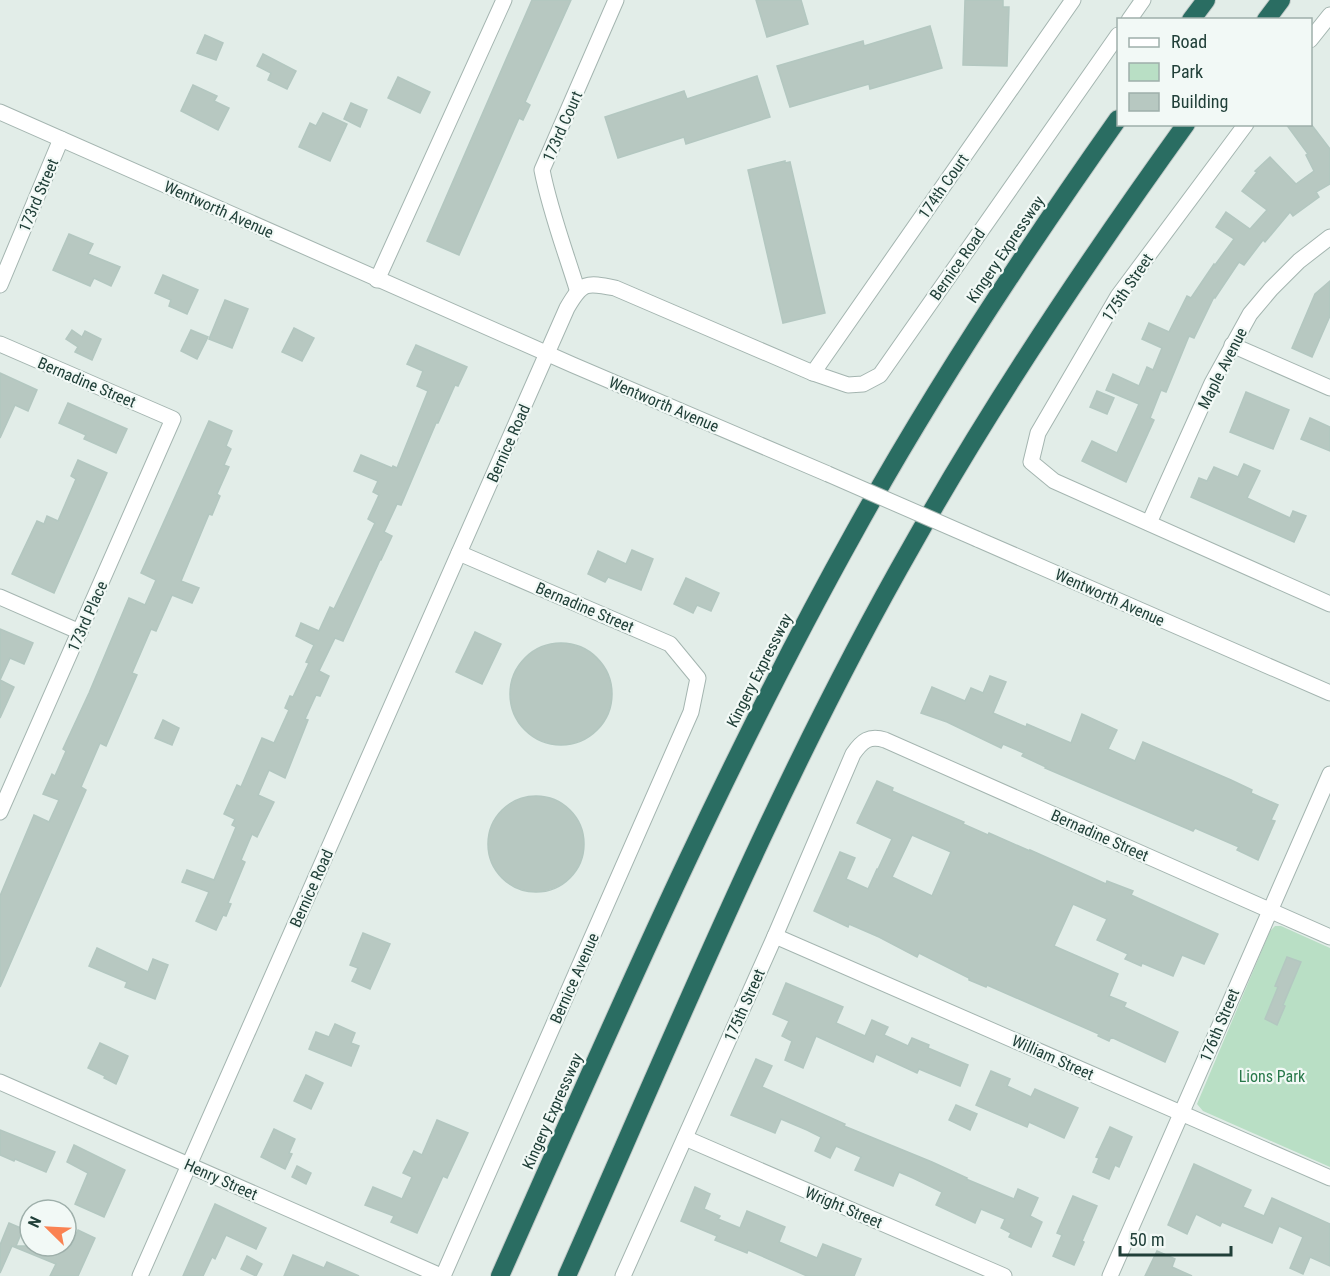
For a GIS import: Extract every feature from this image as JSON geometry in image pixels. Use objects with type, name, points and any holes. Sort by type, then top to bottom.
[{"type":"highway","points":[[1192,18],[1206,0]]},
{"type":"highway","points":[[1268,18],[1281,0]]},
{"type":"highway","name":"Kingery Expressway","points":[[500,1276],[670,897],[736,758],[810,613],[856,528],[930,401],[1038,233],[1117,122]]},
{"type":"highway","points":[[567,1276],[792,774],[912,544],[980,430],[1104,238],[1185,126]]},
{"type":"street","points":[[377,280],[504,0]]},
{"type":"street","name":"173rd Court","points":[[577,289],[548,200],[542,170],[616,0]]},
{"type":"street","name":"174th Court","points":[[813,373],[1073,0]]},
{"type":"street","points":[[1130,18],[1143,0]]},
{"type":"street","points":[[1312,39],[1330,15]]},
{"type":"street","name":"Bernice Road","points":[[140,1276],[577,289],[588,285],[615,288],[813,373],[848,385],[863,384],[880,375],[1117,38]]},
{"type":"street","name":"Wentworth Avenue","points":[[0,112],[377,280],[1330,693]]},
{"type":"street","name":"175th Street","points":[[1149,524],[1054,481],[1031,462],[1038,433],[1118,296],[1245,126]]},
{"type":"street","name":"173rd Street","points":[[0,285],[61,139]]},
{"type":"street","name":"Maple Avenue","points":[[1149,524],[1212,383],[1250,314],[1299,261],[1330,237]]},
{"type":"street","name":"Bernadine Street","points":[[0,344],[173,419]]},
{"type":"street","points":[[1232,345],[1330,388]]},
{"type":"street","name":"173rd Place","points":[[0,812],[173,419]]},
{"type":"street","points":[[1149,524],[1330,604]]},
{"type":"street","name":"Bernadine Street","points":[[459,553],[670,644],[698,678]]},
{"type":"street","points":[[0,597],[80,632]]},
{"type":"street","name":"Bernice Avenue","points":[[442,1276],[691,712],[698,678]]},
{"type":"street","name":"175th Street","points":[[623,1276],[775,936],[853,754],[868,738]]},
{"type":"street","name":"Bernadine Street","points":[[868,738],[885,740],[1330,937]]},
{"type":"street","name":"176th Street","points":[[1110,1276],[1330,774]]},
{"type":"street","name":"William Street","points":[[775,936],[1330,1178]]},
{"type":"street","name":"Henry Street","points":[[0,1082],[442,1276]]},
{"type":"street","name":"Wright Street","points":[[685,1138],[1004,1276]]},
{"type":"green space","name":"Lions Park","points":[[1275,926],[1281,926],[1330,948],[1330,1167],[1203,1111],[1197,1104],[1270,931]]},
{"type":"building","points":[[532,0],[571,0],[525,102],[530,105],[523,120],[519,118],[459,255],[427,241]]},
{"type":"building","points":[[756,0],[801,0],[808,24],[767,37]]},
{"type":"building","points":[[965,0],[1003,0],[1003,7],[1009,7],[1007,66],[963,65]]},
{"type":"building","points":[[930,26],[942,68],[870,89],[869,84],[790,107],[777,66],[863,41],[864,46]]},
{"type":"building","points":[[205,35],[223,43],[216,60],[197,53]]},
{"type":"building","points":[[263,54],[296,71],[287,89],[268,80],[271,73],[257,66]]},
{"type":"building","points":[[757,76],[770,117],[686,144],[684,137],[618,158],[605,117],[684,91],[687,99]]},
{"type":"building","points":[[398,77],[430,92],[420,113],[388,98]]},
{"type":"building","points":[[193,85],[217,96],[214,101],[229,108],[218,130],[181,111]]},
{"type":"building","points":[[351,103],[367,110],[360,127],[344,119]]},
{"type":"building","points":[[323,113],[347,124],[330,161],[299,147],[310,123],[316,126]]},
{"type":"building","points":[[1312,125],[1330,149],[1330,184],[1316,192],[1319,197],[1293,216],[1290,212],[1265,242],[1263,240],[1244,265],[1239,262],[1214,297],[1194,338],[1189,336],[1166,392],[1161,390],[1150,418],[1154,420],[1126,482],[1082,461],[1092,441],[1117,453],[1139,404],[1106,390],[1113,374],[1139,386],[1147,367],[1153,370],[1162,348],[1142,339],[1149,323],[1169,332],[1187,296],[1191,298],[1234,239],[1216,227],[1226,212],[1250,229],[1267,210],[1242,191],[1257,172],[1255,171],[1270,157],[1296,184],[1314,171],[1306,155],[1308,154],[1287,126]]},
{"type":"building","points":[[785,161],[785,163],[790,162],[825,313],[783,323],[748,170]]},
{"type":"building","points":[[69,234],[93,244],[88,254],[120,267],[111,286],[94,278],[90,286],[53,270]]},
{"type":"building","points":[[163,275],[198,290],[187,314],[169,306],[171,300],[155,293]]},
{"type":"building","points":[[1330,281],[1330,316],[1312,357],[1292,348],[1315,294]]},
{"type":"building","points":[[225,300],[248,309],[232,348],[209,339]]},
{"type":"building","points":[[294,328],[314,338],[302,361],[282,352]]},
{"type":"building","points":[[72,330],[82,337],[85,331],[101,339],[92,360],[75,352],[78,347],[66,339]]},
{"type":"building","points":[[191,330],[208,337],[197,359],[181,351]]},
{"type":"building","points":[[416,345],[467,367],[436,423],[401,505],[397,504],[384,532],[392,536],[343,641],[335,638],[319,671],[329,676],[320,696],[316,695],[305,719],[308,720],[285,778],[269,770],[258,795],[274,802],[257,837],[252,834],[241,860],[245,862],[228,903],[231,904],[216,930],[196,921],[209,892],[182,882],[187,870],[214,880],[236,827],[232,825],[235,819],[224,814],[237,785],[241,787],[262,738],[274,743],[289,710],[285,708],[290,696],[293,697],[309,663],[306,662],[314,645],[296,636],[301,623],[319,631],[330,607],[334,609],[375,523],[368,519],[379,495],[373,492],[378,481],[354,471],[361,455],[397,468],[428,391],[417,386],[423,371],[407,364]]},
{"type":"building","points":[[0,373],[37,390],[28,411],[15,405],[0,438]]},
{"type":"building","points":[[1097,391],[1114,398],[1107,414],[1090,407]]},
{"type":"building","points":[[1246,392],[1289,410],[1273,449],[1230,432]]},
{"type":"building","points":[[68,403],[127,429],[116,453],[84,439],[86,435],[59,423]]},
{"type":"building","points":[[1310,418],[1330,427],[1330,451],[1301,439]]},
{"type":"building","points":[[209,421],[232,431],[226,446],[231,449],[224,465],[229,467],[217,494],[220,496],[212,515],[209,514],[181,581],[199,588],[192,603],[172,595],[156,631],[151,629],[132,673],[137,675],[106,746],[100,743],[81,787],[86,790],[0,987],[0,896],[34,815],[49,822],[59,800],[43,794],[52,774],[55,776],[66,751],[63,749],[129,598],[145,605],[156,580],[141,573]]},
{"type":"building","points":[[78,460],[107,473],[54,593],[12,574],[37,521],[44,524],[47,516],[58,521],[76,479],[71,476]]},
{"type":"building","points":[[1244,464],[1260,471],[1247,498],[1290,518],[1293,511],[1306,516],[1294,542],[1191,497],[1199,478],[1207,481],[1214,467],[1238,477]]},
{"type":"building","points":[[632,550],[653,559],[641,590],[608,577],[605,582],[588,574],[598,551],[626,564]]},
{"type":"building","points":[[686,578],[719,593],[711,611],[697,605],[693,613],[674,604]]},
{"type":"building","points":[[0,629],[33,643],[24,664],[10,658],[0,680]]},
{"type":"building","points":[[475,632],[501,644],[482,684],[456,672]]},
{"type":"building","points":[[561,643],[581,647],[597,658],[608,674],[612,694],[608,714],[597,730],[581,741],[561,745],[541,741],[525,730],[514,714],[510,694],[514,674],[525,658],[541,647]]},
{"type":"building","points":[[990,676],[1006,682],[993,713],[1026,727],[1027,724],[1071,743],[1082,714],[1117,730],[1108,749],[1135,761],[1143,742],[1231,780],[1252,790],[1251,793],[1278,805],[1271,820],[1275,821],[1258,860],[1237,850],[1239,847],[1195,828],[1193,831],[1045,768],[1022,756],[1024,753],[1003,744],[1001,748],[947,722],[921,713],[932,687],[965,701],[971,688],[983,693]]},
{"type":"building","points":[[0,680],[14,687],[0,718]]},
{"type":"building","points":[[163,720],[179,728],[172,745],[155,738]]},
{"type":"building","points":[[877,781],[893,788],[892,791],[964,822],[963,824],[988,835],[989,833],[1030,850],[1106,884],[1107,881],[1133,891],[1131,895],[1218,934],[1204,964],[1182,955],[1173,976],[1142,963],[1141,966],[1125,959],[1128,954],[1097,940],[1107,919],[1073,904],[1054,946],[1118,974],[1109,996],[1126,1003],[1124,1007],[1178,1032],[1165,1062],[1111,1037],[1109,1041],[1098,1036],[1099,1034],[987,985],[986,987],[969,980],[919,953],[917,957],[879,937],[849,924],[848,927],[814,911],[840,852],[855,858],[846,879],[868,889],[878,869],[892,839],[857,823]],"holes":[[[912,835],[951,852],[932,896],[892,877]]]},
{"type":"building","points":[[536,796],[554,800],[570,810],[580,826],[584,844],[580,862],[570,878],[554,888],[536,892],[518,888],[502,878],[492,862],[488,844],[492,826],[502,810],[518,800]]},
{"type":"building","points":[[363,933],[390,944],[370,989],[352,981],[358,968],[350,965]]},
{"type":"building","points":[[97,948],[148,972],[153,959],[168,965],[155,999],[125,987],[127,982],[89,966]]},
{"type":"building","points":[[1287,957],[1301,962],[1277,1025],[1265,1019]]},
{"type":"building","points":[[786,983],[843,1007],[836,1023],[865,1036],[872,1020],[888,1027],[884,1035],[908,1046],[912,1038],[929,1045],[928,1048],[968,1065],[960,1086],[919,1069],[917,1073],[876,1054],[873,1062],[816,1036],[803,1068],[785,1060],[792,1041],[782,1036],[789,1021],[773,1014]]},
{"type":"building","points":[[335,1024],[355,1033],[351,1043],[359,1046],[351,1066],[309,1049],[316,1032],[329,1037]]},
{"type":"building","points":[[100,1043],[128,1056],[116,1084],[88,1068]]},
{"type":"building","points":[[756,1059],[772,1066],[762,1087],[845,1124],[844,1126],[1014,1199],[1018,1189],[1038,1198],[1030,1216],[1042,1222],[1031,1247],[1009,1237],[1011,1233],[1001,1228],[1005,1219],[981,1209],[975,1223],[936,1205],[942,1192],[913,1178],[899,1172],[893,1186],[855,1170],[861,1157],[836,1146],[830,1158],[815,1151],[821,1137],[807,1130],[781,1119],[775,1133],[731,1115]]},
{"type":"building","points":[[991,1071],[1010,1079],[1007,1086],[1031,1097],[1035,1089],[1078,1108],[1064,1138],[1029,1122],[1027,1127],[976,1105]]},
{"type":"building","points":[[306,1075],[323,1083],[311,1109],[294,1101]]},
{"type":"building","points":[[956,1105],[977,1114],[970,1130],[949,1120]]},
{"type":"building","points":[[437,1120],[468,1133],[447,1178],[443,1176],[417,1233],[391,1222],[394,1216],[365,1205],[373,1187],[402,1199],[412,1177],[403,1173],[414,1151],[422,1155]]},
{"type":"building","points":[[1110,1127],[1132,1137],[1119,1167],[1115,1165],[1109,1179],[1093,1172],[1099,1158],[1096,1157]]},
{"type":"building","points":[[274,1129],[295,1139],[289,1153],[292,1154],[285,1169],[261,1157]]},
{"type":"building","points":[[0,1130],[55,1152],[46,1172],[0,1155]]},
{"type":"building","points":[[74,1145],[125,1170],[104,1217],[78,1205],[78,1198],[88,1173],[67,1162]]},
{"type":"building","points":[[1194,1164],[1251,1190],[1243,1207],[1264,1216],[1272,1198],[1330,1224],[1330,1266],[1310,1257],[1303,1274],[1290,1268],[1303,1237],[1279,1226],[1272,1243],[1222,1222],[1220,1226],[1196,1214],[1187,1234],[1168,1225]]},
{"type":"building","points":[[297,1166],[311,1173],[306,1184],[292,1177]]},
{"type":"building","points":[[695,1187],[710,1194],[704,1209],[720,1216],[718,1219],[740,1228],[747,1211],[785,1227],[779,1242],[817,1258],[823,1244],[861,1259],[854,1276],[807,1276],[748,1250],[747,1253],[715,1240],[717,1236],[681,1221]]},
{"type":"building","points":[[1073,1196],[1097,1206],[1074,1265],[1053,1256],[1062,1235],[1057,1233]]},
{"type":"building","points":[[215,1204],[266,1228],[256,1249],[226,1235],[215,1259],[212,1257],[203,1276],[183,1276]]},
{"type":"building","points":[[9,1223],[18,1227],[16,1246],[18,1248],[12,1246],[0,1273],[0,1245]]},
{"type":"building","points":[[78,1230],[95,1238],[78,1276],[50,1276],[56,1264],[41,1258],[78,1258]]},
{"type":"building","points":[[1157,1251],[1175,1259],[1172,1267],[1192,1276],[1145,1276]]},
{"type":"building","points":[[293,1255],[324,1268],[327,1262],[359,1276],[284,1276]]},
{"type":"building","points":[[247,1256],[262,1264],[256,1276],[241,1269]]}]
